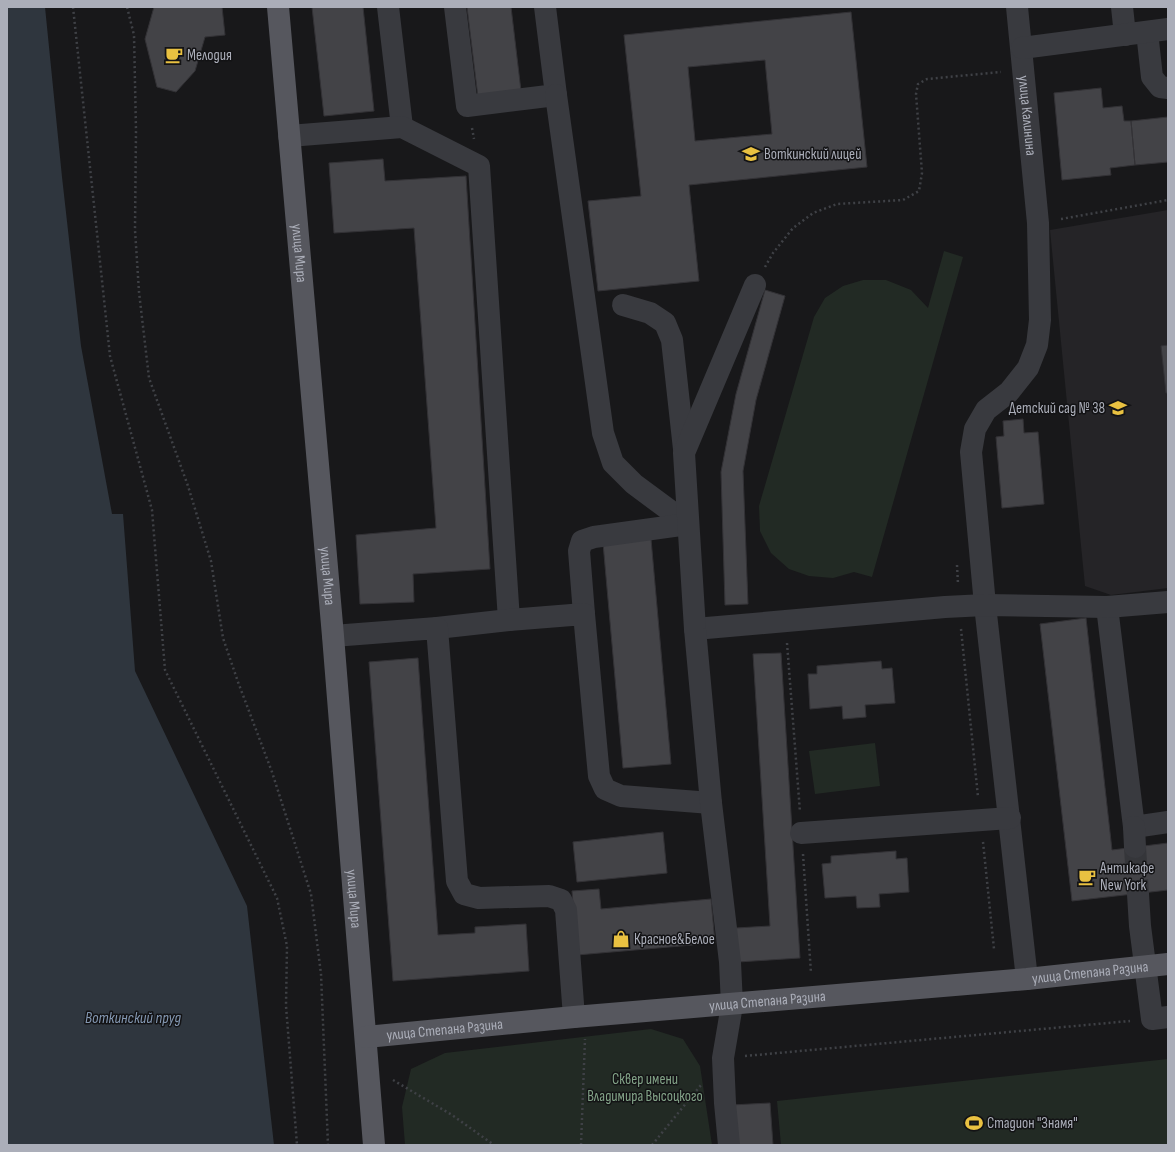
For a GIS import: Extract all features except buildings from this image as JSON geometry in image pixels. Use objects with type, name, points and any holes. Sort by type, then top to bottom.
[{"type":"main road","name":"улица Мира","points":[[278,7],[333,636],[374,1145]]},
{"type":"main road","name":"улица Степана Разина","points":[[366,1037],[579,1025],[732,1005],[1028,979],[1168,964]]},
{"type":"lane","points":[[388,7],[402,127]]},
{"type":"lane","points":[[455,7],[467,106],[556,95]]},
{"type":"lane","points":[[545,7],[602,433],[613,463],[634,484],[688,524]]},
{"type":"lane","name":"улица Калинина","points":[[1017,7],[1038,223],[1040,320],[1037,345],[1028,368],[1009,392],[986,410],[975,429],[971,452],[985,606],[1028,979]]},
{"type":"lane","points":[[1122,7],[1125,35]]},
{"type":"lane","points":[[1022,48],[1158,31],[1152,77],[1160,87],[1168,88]]},
{"type":"lane","points":[[289,136],[402,127],[480,166],[509,620]]},
{"type":"lane","points":[[684,453],[755,285]]},
{"type":"lane","points":[[623,306],[650,313],[665,323],[672,340],[684,453],[695,629],[711,803],[730,962],[732,1005],[723,1058],[729,1145]]},
{"type":"lane","points":[[688,524],[594,537],[582,541],[579,551],[584,614],[599,776],[605,789],[622,796],[711,803]]},
{"type":"lane","points":[[695,629],[945,607],[1107,607],[1168,602]]},
{"type":"lane","points":[[1107,607],[1135,837],[1168,822]]},
{"type":"lane","points":[[333,636],[584,614]]},
{"type":"lane","points":[[437,628],[457,881],[464,894],[479,898],[549,896],[561,900],[566,910],[579,1025]]},
{"type":"lane","points":[[801,833],[1010,818]]},
{"type":"lane","points":[[1138,894],[1145,967],[1160,1018]]},
{"type":"path","points":[[73,7],[110,356],[152,510],[165,670],[277,898],[287,946],[286,1006],[297,1145]]},
{"type":"path","points":[[127,7],[134,35],[136,131],[135,230],[139,292],[149,378],[188,486],[210,561],[223,638],[272,772],[311,894],[321,974],[328,1145]]},
{"type":"path","points":[[755,285],[773,252],[793,228],[813,213],[837,204],[903,200],[919,191],[922,173],[916,94],[918,84],[927,79],[999,72]]},
{"type":"path","points":[[1038,223],[1168,200]]},
{"type":"path","points":[[785,621],[811,973]]},
{"type":"path","points":[[652,1145],[723,1058],[1160,1018]]},
{"type":"path","points":[[579,1025],[581,1145]]},
{"type":"path","points":[[393,1080],[452,1115],[494,1145]]},
{"type":"shaded area","name":"Детский сад № 38","points":[[1168,210],[1168,588],[1111,595],[1085,586],[1050,230]]},
{"type":"green space","points":[[944,251],[963,257],[872,577],[854,572],[833,578],[809,576],[789,569],[771,553],[760,531],[759,506],[814,317],[825,298],[843,286],[863,280],[886,280],[911,290],[928,308]]},
{"type":"green space","points":[[875,743],[880,786],[815,794],[809,751]]},
{"type":"green space","name":"Сквер имени Владимира Высоцкого","points":[[651,1029],[683,1039],[700,1066],[712,1145],[405,1145],[402,1107],[411,1069],[445,1053]]},
{"type":"green space","name":"Стадион \"Знамя\"","points":[[1168,1059],[1168,1145],[781,1145],[777,1101]]},
{"type":"water","name":"Воткинский пруд","points":[[7,7],[45,7],[81,346],[112,514],[123,514],[135,671],[247,906],[274,1145],[7,1145]]},
{"type":"tunnel","points":[[1135,847],[1138,894]]},
{"type":"place","name":"Мелодия","points":[[174,55]]},
{"type":"place","name":"Воткинский лицей","points":[[751,154]]},
{"type":"place","name":"Детский сад № 38","points":[[1118,408]]},
{"type":"place","name":"Антикафе New York","points":[[1087,877]]},
{"type":"place","name":"Красное&Белое","points":[[621,939]]},
{"type":"place","name":"Стадион \"Знамя\"","points":[[974,1123]]}]
